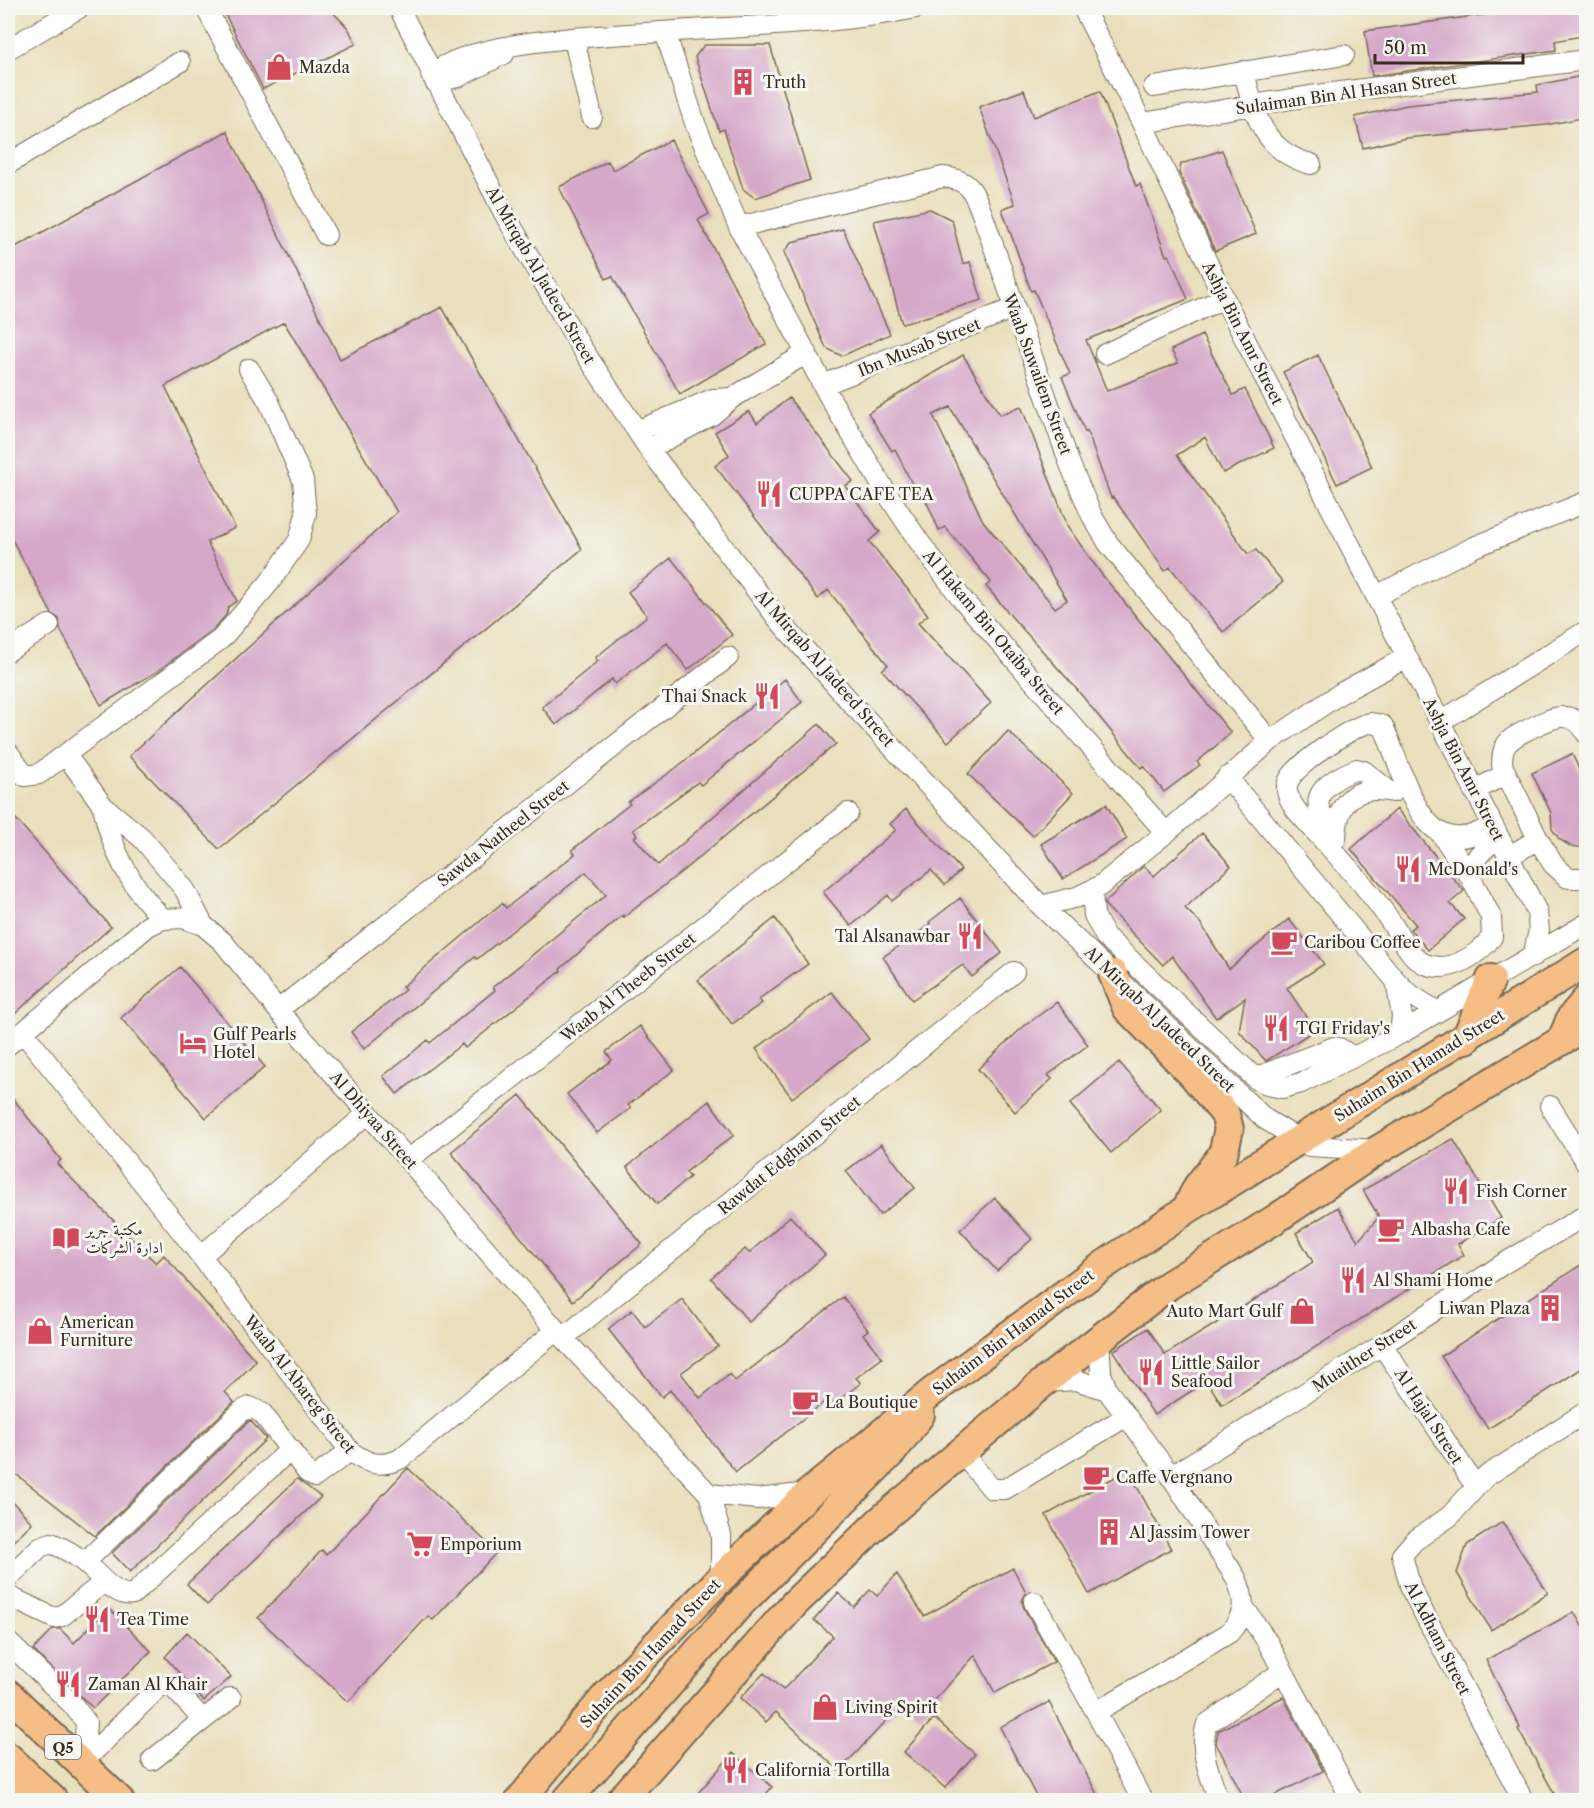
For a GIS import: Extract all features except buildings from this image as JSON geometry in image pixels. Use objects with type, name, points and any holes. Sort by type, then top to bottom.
[{"type":"highway","name":"Suhaim Bin Hamad Street","points":[[520,1800],[606,1696],[721,1578],[809,1493],[932,1392],[1104,1265],[1186,1210],[1297,1140],[1466,1039],[1587,962]]},
{"type":"highway","points":[[1113,974],[1127,1008],[1193,1075],[1225,1114],[1229,1129],[1223,1155],[1198,1186],[1186,1210]]},
{"type":"highway","points":[[1466,1039],[1491,979]]},
{"type":"highway","points":[[1562,1040],[1570,1018],[1587,1000]]},
{"type":"highway","points":[[621,1800],[794,1604],[880,1521],[1044,1382],[1169,1285],[1378,1150],[1587,1026]]},
{"type":"highway","points":[[567,1800],[739,1605],[893,1451],[916,1422],[932,1392]]},
{"type":"highway","name":"Q5","points":[[8,1694],[119,1800]]},
{"type":"highway","points":[[8,1757],[53,1800]]},
{"type":"highway","points":[[8,1785],[24,1800]]},
{"type":"street","points":[[8,49],[79,8]]},
{"type":"street","points":[[206,8],[326,235]]},
{"type":"street","name":"Al Mirqab Al Jadeed Street","points":[[399,8],[433,79],[504,213],[579,344],[649,449],[778,619],[853,705],[1041,906],[1265,1119],[1297,1140],[1326,1148],[1378,1150]]},
{"type":"street","points":[[433,79],[452,79],[488,63],[509,48],[574,39],[828,20],[916,8]]},
{"type":"street","name":"Ashja Bin Amr Street","points":[[1083,8],[1142,123],[1224,298],[1537,912],[1539,930],[1533,957]]},
{"type":"street","name":"Al Hakam Bin Otaiba Street","points":[[665,32],[696,126],[739,227],[823,385],[884,489],[941,571],[1166,833]]},
{"type":"street","points":[[574,39],[592,117]]},
{"type":"street","points":[[1154,87],[1344,55]]},
{"type":"street","name":"Sulaiman Bin Al Hasan Street","points":[[1142,123],[1252,105],[1587,60]]},
{"type":"street","points":[[8,164],[180,62]]},
{"type":"street","points":[[1244,71],[1252,105],[1273,146],[1290,159],[1311,164]]},
{"type":"street","name":"Waab Suwailem Street","points":[[739,227],[943,177],[958,178],[968,185],[974,195],[1092,516],[1108,543],[1270,741]]},
{"type":"street","points":[[1105,354],[1224,298]]},
{"type":"street","name":"Ibn Musab Street","points":[[823,385],[1014,308]]},
{"type":"street","points":[[649,449],[719,411],[732,398],[807,353]]},
{"type":"street","points":[[8,752],[25,776],[30,777],[66,755],[221,639],[269,583],[299,540],[306,514],[303,480],[269,402],[249,369]]},
{"type":"street","points":[[637,431],[713,399],[732,398]]},
{"type":"street","points":[[1377,596],[1474,547],[1587,502]]},
{"type":"street","points":[[8,651],[49,625]]},
{"type":"street","points":[[1440,722],[1587,631]]},
{"type":"street","name":"Sawda Natheel Street","points":[[278,1010],[728,657]]},
{"type":"street","points":[[1041,906],[1092,891],[1166,833],[1270,741],[1332,698],[1407,657]]},
{"type":"street","points":[[1587,733],[1577,720],[1561,716],[1519,734],[1505,746],[1502,754],[1505,774],[1538,839],[1561,874],[1575,879],[1587,878]]},
{"type":"street","points":[[1372,723],[1383,726],[1410,795],[1422,816],[1442,835],[1470,876],[1491,917],[1492,937],[1485,946],[1458,964],[1437,967],[1415,958],[1335,845],[1289,800],[1287,788],[1289,779],[1316,756],[1356,728],[1372,723]]},
{"type":"street","points":[[66,755],[103,806],[142,838],[185,890],[203,925]]},
{"type":"street","points":[[1335,845],[1319,807],[1319,796],[1323,789],[1357,769],[1364,771],[1389,791],[1410,795]]},
{"type":"street","points":[[1474,791],[1505,774]]},
{"type":"street","points":[[1227,777],[1390,973],[1414,998],[1436,1011]]},
{"type":"street","points":[[8,1045],[136,934],[163,919],[125,873],[107,829],[103,806]]},
{"type":"street","name":"Waab Al Theeb Street","points":[[408,1160],[849,813]]},
{"type":"street","points":[[1442,835],[1460,840],[1495,832]]},
{"type":"street","points":[[1470,876],[1475,859],[1495,832]]},
{"type":"street","points":[[1508,856],[1538,839]]},
{"type":"street","points":[[1092,891],[1094,915],[1105,936],[1255,1078],[1267,1085],[1282,1088],[1292,1087],[1400,1034],[1580,928]]},
{"type":"street","points":[[1384,912],[1390,973],[1402,1016],[1400,1034]]},
{"type":"street","name":"Ashja Bin Amr Street","points":[[1537,912],[1558,927],[1580,928]]},
{"type":"street","name":"Al Dhiyaa Street","points":[[163,919],[183,918],[203,925],[223,942],[278,1010],[560,1334],[709,1494],[722,1535],[721,1578]]},
{"type":"street","name":"Rawdat Edghaim Street","points":[[560,1334],[1014,972]]},
{"type":"street","name":"Waab Al Abareg Street","points":[[23,1032],[201,1256],[350,1451],[363,1461],[376,1465],[388,1464],[400,1459],[560,1334]]},
{"type":"street","points":[[1550,1106],[1587,1163]]},
{"type":"street","points":[[201,1256],[368,1113]]},
{"type":"street","name":"Muaither Street","points":[[1171,1476],[1382,1345],[1503,1264],[1587,1215]]},
{"type":"street","points":[[1099,1338],[1101,1373],[1107,1390],[1171,1476],[1236,1578],[1243,1593],[1245,1609],[1267,1641],[1351,1800]]},
{"type":"street","name":"Al Hajal Street","points":[[1382,1345],[1476,1487]]},
{"type":"street","points":[[1044,1382],[1076,1380],[1107,1390]]},
{"type":"street","points":[[85,1562],[243,1410],[250,1407],[262,1413],[308,1472],[315,1477],[350,1451]]},
{"type":"street","name":"Al Adham Street","points":[[1523,1800],[1412,1589],[1402,1556],[1406,1548],[1450,1516],[1496,1469],[1587,1412]]},
{"type":"street","points":[[961,1452],[992,1489],[1005,1488],[1127,1416]]},
{"type":"street","points":[[8,1578],[48,1542],[85,1562],[104,1582],[126,1595],[133,1594],[291,1449]]},
{"type":"street","points":[[709,1494],[757,1499],[809,1493]]},
{"type":"street","points":[[8,1596],[54,1618],[62,1616],[104,1582]]},
{"type":"street","points":[[1034,1602],[1142,1800]]},
{"type":"street","points":[[1096,1712],[1229,1633],[1240,1621],[1245,1609]]},
{"type":"street","points":[[8,1642],[72,1704],[86,1722],[85,1738],[77,1760]]},
{"type":"street","points":[[1219,1800],[1205,1763],[1202,1738],[1207,1724],[1283,1671]]},
{"type":"street","points":[[77,1760],[165,1684],[171,1685],[202,1720]]},
{"type":"street","points":[[152,1760],[231,1698]]},
{"type":"place","name":"Mazda","points":[[279,67]]},
{"type":"place","name":"Truth","points":[[743,82]]},
{"type":"place","name":"CUPPA CAFE TEA","points":[[769,494]]},
{"type":"place","name":"Thai Snack","points":[[767,696]]},
{"type":"place","name":"McDonald's","points":[[1408,869]]},
{"type":"place","name":"Tal Alsanawbar","points":[[970,936]]},
{"type":"place","name":"Caribou Coffee","points":[[1284,942]]},
{"type":"place","name":"TGI Friday's","points":[[1276,1028]]},
{"type":"place","name":"Gulf Pearls Hotel","points":[[193,1043]]},
{"type":"place","name":"Fish Corner","points":[[1456,1191]]},
{"type":"place","name":"Albasha Cafe","points":[[1391,1229]]},
{"type":"place","name":"مكتبة جرير ادارة الشركات","points":[[66,1238]]},
{"type":"place","name":"Al Shami Home","points":[[1353,1280]]},
{"type":"place","name":"Liwan Plaza","points":[[1550,1308]]},
{"type":"place","name":"Auto Mart Gulf","points":[[1302,1311]]},
{"type":"place","name":"American Furniture","points":[[40,1331]]},
{"type":"place","name":"Little Sailor Seafood","points":[[1151,1372]]},
{"type":"place","name":"La Boutique","points":[[805,1402]]},
{"type":"place","name":"Caffe Vergnano","points":[[1096,1477]]},
{"type":"place","name":"Al Jassim Tower","points":[[1109,1532]]},
{"type":"place","name":"Emporium","points":[[420,1544]]},
{"type":"place","name":"Tea Time","points":[[97,1619]]},
{"type":"place","name":"Zaman Al Khair","points":[[68,1684]]},
{"type":"place","name":"Living Spirit","points":[[825,1707]]},
{"type":"place","name":"California Tortilla","points":[[735,1770]]}]
